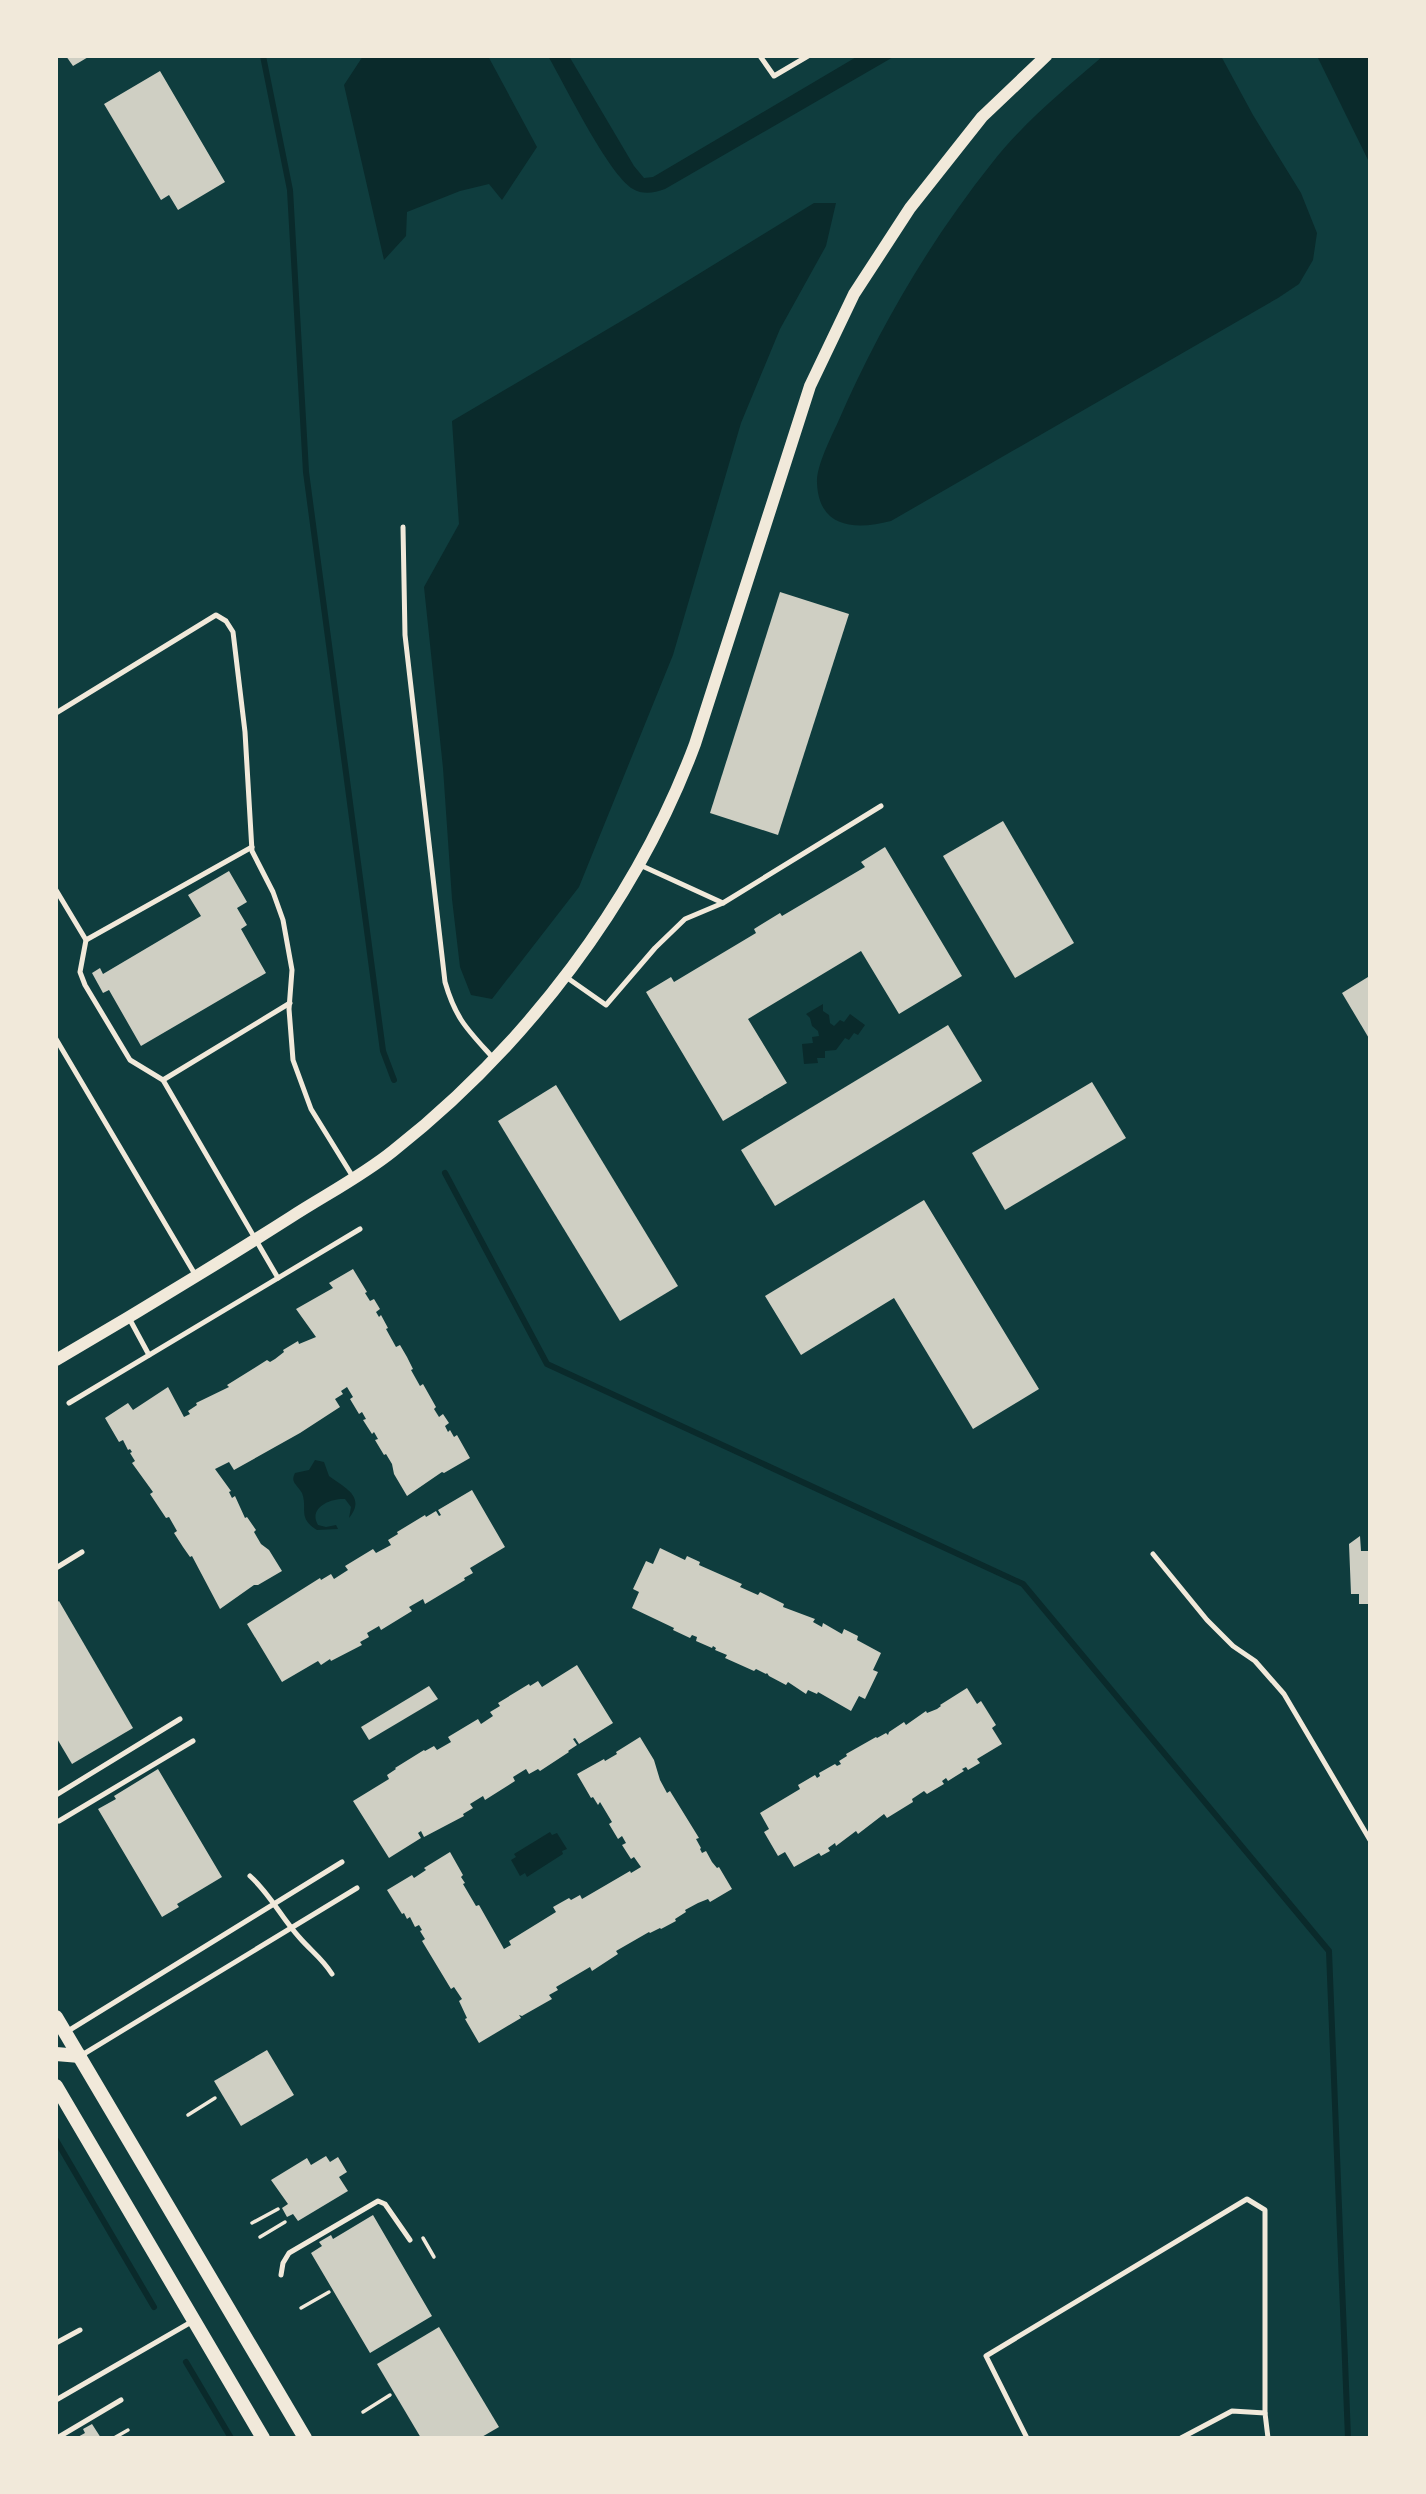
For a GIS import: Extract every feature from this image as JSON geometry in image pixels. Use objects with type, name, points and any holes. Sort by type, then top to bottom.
[{"type":"main road","points":[[56,2017],[61,2036],[79,2056],[305,2438]]},
{"type":"main road","points":[[56,2054],[79,2056]]},
{"type":"main road","points":[[56,2086],[264,2438]]},
{"type":"street","points":[[56,1360],[256,1239],[392,1152],[474,1080],[565,976],[639,864],[680,785],[810,386],[854,294],[910,208],[982,117],[1046,56]]},
{"type":"lane","points":[[760,56],[774,76],[808,56]]},
{"type":"lane","points":[[403,527],[405,635],[445,982],[462,1025],[494,1059]]},
{"type":"lane","points":[[56,713],[216,615],[226,621],[233,632],[239,675],[250,788],[252,851],[273,892],[283,920],[292,970],[290,1003],[293,1060],[311,1109],[354,1177]]},
{"type":"lane","points":[[565,976],[606,1005],[655,948],[685,919],[723,903],[881,806]]},
{"type":"lane","points":[[86,940],[252,847]]},
{"type":"lane","points":[[639,864],[723,903]]},
{"type":"lane","points":[[56,890],[86,940],[80,972],[85,985],[130,1060],[163,1080],[278,1278]]},
{"type":"lane","points":[[163,1080],[290,1003]]},
{"type":"lane","points":[[56,1039],[196,1276]]},
{"type":"lane","points":[[69,1403],[360,1228]]},
{"type":"lane","points":[[128,1317],[149,1355]]},
{"type":"lane","points":[[56,1568],[82,1552]]},
{"type":"lane","points":[[1153,1554],[1207,1620],[1233,1646],[1255,1661],[1284,1694],[1370,1840]]},
{"type":"lane","points":[[56,1795],[180,1719]]},
{"type":"lane","points":[[59,1821],[193,1741]]},
{"type":"lane","points":[[61,2036],[342,1862]]},
{"type":"lane","points":[[250,1876],[263,1888],[300,1939],[324,1960],[332,1974]]},
{"type":"lane","points":[[79,2056],[357,1888]]},
{"type":"lane","points":[[1027,2438],[986,2356],[1247,2199],[1265,2210],[1265,2413],[1268,2438]]},
{"type":"lane","points":[[282,2275],[283,2263],[289,2253],[378,2201],[385,2204],[410,2240]]},
{"type":"lane","points":[[56,2400],[194,2320]]},
{"type":"lane","points":[[56,2343],[80,2330]]},
{"type":"lane","points":[[57,2438],[121,2400]]},
{"type":"lane","points":[[1181,2438],[1232,2411],[1265,2413]]},
{"type":"path","points":[[188,2115],[215,2098]]},
{"type":"path","points":[[252,2223],[278,2209]]},
{"type":"path","points":[[260,2236],[285,2222]]},
{"type":"path","points":[[420,2234],[434,2257]]},
{"type":"path","points":[[301,2308],[329,2292]]},
{"type":"path","points":[[363,2412],[390,2395]]},
{"type":"path","points":[[114,2438],[128,2430]]},
{"type":"water","points":[[363,56],[488,56],[537,147],[502,200],[489,184],[460,191],[407,212],[406,236],[384,260],[344,85]]},
{"type":"water","points":[[548,56],[569,56],[634,166],[644,178],[653,177],[858,56],[895,56],[665,189],[649,193],[633,189],[612,166]]},
{"type":"water","points":[[1103,56],[1221,56],[1253,115],[1301,193],[1317,233],[1313,260],[1299,284],[891,521],[853,525],[832,518],[824,510],[819,498],[817,476],[821,461],[870,354],[906,288],[947,224],[1004,149],[1045,107]]},
{"type":"water","points":[[1317,56],[1370,56],[1370,164]]},
{"type":"water","points":[[814,203],[836,203],[826,246],[780,329],[741,423],[673,655],[579,887],[492,999],[471,995],[460,967],[452,899],[443,768],[424,587],[459,524],[452,421]]},
{"type":"water","points":[[823,1004],[823,1011],[829,1015],[830,1023],[834,1026],[840,1020],[844,1022],[850,1014],[865,1025],[858,1035],[854,1033],[849,1040],[845,1038],[836,1050],[825,1051],[825,1058],[817,1058],[818,1063],[804,1064],[802,1044],[813,1043],[812,1037],[819,1036],[806,1014]]},
{"type":"water","points":[[315,1460],[324,1462],[329,1476],[346,1488],[354,1498],[354,1510],[349,1518],[351,1507],[345,1499],[327,1502],[318,1509],[318,1525],[336,1525],[338,1529],[317,1530],[305,1517],[304,1499],[294,1476],[295,1473],[309,1470]]},
{"type":"water","points":[[550,1832],[552,1835],[557,1833],[567,1849],[527,1877],[525,1873],[520,1876],[511,1860],[516,1857],[514,1854]]},
{"type":"building","points":[[66,56],[90,56],[73,66]]},
{"type":"building","points":[[160,71],[225,182],[178,210],[169,195],[161,200],[104,104]]},
{"type":"building","points":[[780,592],[849,614],[778,835],[710,813]]},
{"type":"building","points":[[1003,821],[1074,943],[1015,978],[943,856]]},
{"type":"building","points":[[885,847],[962,976],[899,1014],[861,951],[748,1019],[787,1083],[723,1121],[646,992],[671,977],[674,982],[756,933],[754,929],[780,913],[782,916],[865,867],[861,862]]},
{"type":"building","points":[[229,871],[247,902],[237,908],[247,925],[241,929],[266,973],[141,1046],[109,990],[103,993],[92,973],[100,968],[103,974],[201,916],[188,895]]},
{"type":"building","points":[[1368,977],[1370,981],[1370,1040],[1342,993]]},
{"type":"building","points":[[948,1025],[982,1081],[775,1206],[741,1150]]},
{"type":"building","points":[[1092,1082],[1126,1138],[1005,1210],[972,1153]]},
{"type":"building","points":[[556,1085],[678,1286],[620,1321],[498,1121]]},
{"type":"building","points":[[924,1200],[1039,1389],[973,1429],[894,1298],[801,1355],[765,1296]]},
{"type":"building","points":[[353,1269],[370,1301],[374,1299],[380,1309],[376,1312],[379,1317],[381,1315],[396,1347],[400,1345],[420,1386],[423,1384],[436,1407],[434,1409],[439,1417],[443,1414],[449,1423],[445,1426],[448,1432],[450,1430],[454,1437],[457,1435],[470,1458],[442,1472],[407,1496],[394,1474],[392,1464],[375,1440],[378,1439],[374,1432],[372,1434],[363,1420],[366,1419],[362,1412],[359,1414],[350,1399],[353,1397],[347,1387],[341,1391],[343,1394],[335,1399],[340,1407],[300,1433],[234,1470],[229,1462],[215,1469],[231,1491],[229,1492],[232,1498],[235,1496],[245,1518],[247,1517],[256,1530],[254,1532],[261,1544],[269,1550],[282,1571],[254,1585],[220,1609],[192,1556],[190,1557],[174,1533],[177,1531],[169,1517],[166,1518],[150,1494],[153,1492],[132,1463],[135,1461],[130,1453],[132,1452],[123,1440],[119,1442],[105,1418],[128,1403],[133,1410],[168,1387],[184,1417],[190,1414],[188,1411],[197,1405],[196,1403],[229,1387],[227,1385],[267,1360],[270,1362],[275,1359],[283,1350],[298,1341],[299,1344],[316,1337],[296,1309],[333,1288],[329,1283]]},
{"type":"building","points":[[472,1490],[505,1547],[470,1568],[473,1573],[464,1578],[465,1580],[425,1604],[423,1599],[409,1607],[412,1611],[381,1630],[379,1626],[367,1633],[369,1637],[360,1642],[362,1645],[321,1665],[318,1661],[282,1682],[247,1624],[320,1578],[321,1580],[331,1574],[334,1579],[348,1570],[345,1566],[373,1549],[376,1553],[391,1545],[388,1540],[398,1534],[397,1532],[425,1515],[426,1517],[436,1511],[441,1515],[438,1510]]},
{"type":"building","points":[[1360,1536],[1361,1551],[1370,1551],[1370,1604],[1359,1604],[1359,1594],[1351,1594],[1349,1544]]},
{"type":"building","points":[[660,1548],[685,1560],[687,1556],[700,1562],[699,1565],[742,1584],[740,1587],[758,1595],[760,1592],[784,1604],[783,1607],[815,1619],[813,1622],[822,1627],[823,1623],[842,1634],[844,1629],[858,1636],[857,1640],[881,1653],[873,1670],[878,1672],[865,1699],[859,1696],[851,1711],[818,1692],[817,1694],[808,1690],[806,1694],[788,1682],[786,1685],[767,1673],[756,1669],[754,1671],[725,1658],[727,1655],[715,1650],[713,1646],[712,1648],[696,1641],[697,1637],[692,1635],[690,1638],[632,1608],[639,1592],[633,1589],[646,1561],[653,1564]]},
{"type":"building","points":[[59,1601],[133,1728],[72,1764],[56,1737],[56,1603]]},
{"type":"building","points":[[577,1665],[613,1723],[579,1744],[573,1739],[577,1745],[540,1771],[538,1769],[529,1774],[526,1769],[513,1777],[515,1781],[485,1800],[483,1796],[470,1804],[473,1808],[463,1814],[464,1816],[424,1837],[421,1831],[418,1833],[421,1838],[389,1858],[353,1801],[389,1779],[387,1775],[395,1768],[424,1750],[434,1746],[437,1750],[451,1742],[448,1737],[478,1719],[481,1724],[493,1716],[490,1712],[500,1706],[498,1703],[529,1684],[530,1686],[538,1681],[542,1687]]},
{"type":"building","points":[[429,1686],[438,1699],[369,1740],[361,1727]]},
{"type":"building","points":[[967,1688],[977,1704],[981,1701],[996,1725],[992,1728],[1002,1744],[977,1759],[980,1763],[968,1770],[966,1767],[962,1769],[964,1771],[948,1781],[946,1778],[942,1781],[944,1784],[927,1794],[924,1791],[912,1799],[913,1802],[887,1818],[884,1814],[858,1834],[856,1831],[836,1846],[835,1843],[828,1848],[830,1851],[821,1856],[819,1853],[794,1867],[785,1852],[778,1856],[764,1832],[769,1829],[760,1813],[800,1789],[798,1785],[815,1775],[817,1778],[819,1773],[835,1764],[841,1764],[839,1761],[847,1756],[846,1754],[876,1737],[886,1733],[888,1735],[904,1722],[906,1725],[926,1711],[927,1713],[937,1709]]},
{"type":"building","points":[[640,1737],[654,1760],[667,1793],[670,1791],[699,1838],[696,1839],[702,1853],[706,1851],[732,1889],[710,1902],[708,1899],[685,1910],[676,1921],[649,1932],[616,1951],[618,1954],[592,1971],[590,1967],[556,1987],[558,1990],[549,1995],[552,1999],[522,2016],[519,2015],[521,2018],[479,2043],[465,2019],[467,2018],[459,2001],[462,1999],[454,1987],[451,1989],[422,1941],[425,1939],[419,1925],[415,1927],[410,1917],[407,1919],[404,1913],[402,1914],[387,1890],[412,1875],[414,1878],[426,1870],[424,1868],[450,1852],[463,1875],[463,1884],[476,1906],[479,1905],[504,1949],[511,1945],[509,1941],[556,1912],[553,1907],[569,1898],[571,1900],[580,1895],[582,1899],[641,1867],[634,1857],[631,1859],[622,1845],[626,1843],[622,1836],[618,1839],[600,1802],[598,1805],[593,1797],[591,1798],[577,1774],[617,1754],[616,1752]]},
{"type":"building","points":[[158,1769],[222,1877],[177,1904],[179,1907],[162,1917],[98,1809]]},
{"type":"building","points":[[267,2050],[294,2095],[241,2126],[214,2081]]},
{"type":"building","points":[[326,2156],[330,2162],[338,2157],[347,2172],[339,2177],[348,2191],[298,2221],[293,2214],[287,2217],[282,2208],[288,2204],[271,2180],[307,2158],[311,2165]]},
{"type":"building","points":[[373,2215],[432,2316],[370,2353],[311,2253],[322,2246],[319,2242],[331,2235],[333,2239]]},
{"type":"building","points":[[439,2327],[499,2427],[480,2438],[421,2438],[377,2364]]},
{"type":"building","points":[[92,2424],[101,2438],[76,2438],[85,2433],[83,2429]]},
{"type":"waterway","points":[[263,56],[290,190],[306,472],[383,1051],[394,1080]]},
{"type":"waterway","points":[[445,1173],[547,1364],[1023,1584],[1329,1951],[1348,2438]]},
{"type":"waterway","points":[[56,2140],[154,2307]]},
{"type":"waterway","points":[[186,2362],[231,2438]]}]
